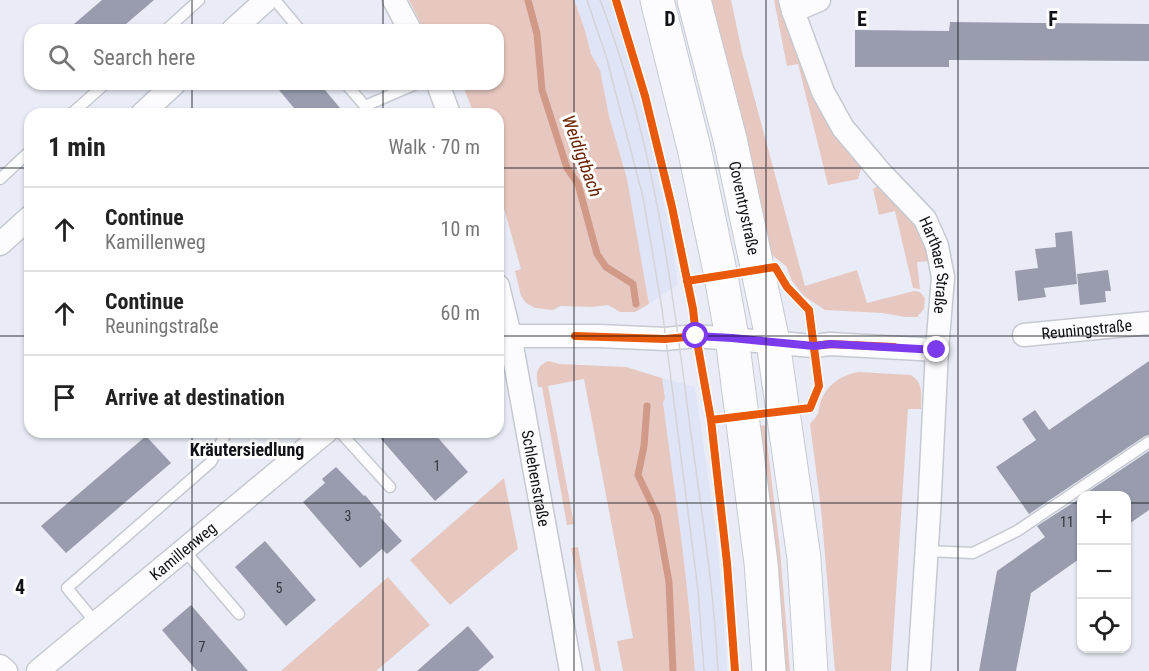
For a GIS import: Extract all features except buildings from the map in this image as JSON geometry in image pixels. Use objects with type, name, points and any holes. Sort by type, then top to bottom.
[{"type":"main road","points":[[657,0],[694,148],[732,338],[761,562],[769,671]]},
{"type":"main road","name":"Coventrystraße","points":[[694,0],[730,139],[773,342],[804,558],[811,671]]},
{"type":"street","points":[[240,24],[266,0]]},
{"type":"street","points":[[394,0],[407,24]]},
{"type":"street","name":"Harthaer Straße","points":[[819,0],[792,5],[823,92],[843,128],[881,173],[925,219],[937,246],[943,277],[919,671]]},
{"type":"street","points":[[148,108],[168,90]]},
{"type":"street","points":[[440,90],[447,108]]},
{"type":"street","points":[[0,244],[24,222]]},
{"type":"street","name":"Reuningstraße","points":[[1024,335],[1149,323]]},
{"type":"street","points":[[504,335],[648,339],[696,336],[814,346],[831,344],[937,350]]},
{"type":"street","name":"Schlehenstraße","points":[[504,335],[571,671]]},
{"type":"street","name":"Kamillenweg","points":[[38,671],[320,438]]},
{"type":"street","points":[[0,666],[6,671]]},
{"type":"lane","points":[[173,24],[199,0]]},
{"type":"lane","points":[[275,0],[295,24]]},
{"type":"lane","points":[[78,108],[98,90]]},
{"type":"lane","points":[[351,90],[365,106],[402,90]]},
{"type":"lane","points":[[0,179],[24,157]]},
{"type":"lane","points":[[96,623],[67,588],[211,462],[223,438]]},
{"type":"lane","points":[[345,438],[390,487]]},
{"type":"lane","points":[[927,551],[973,553],[1001,540],[1149,442]]},
{"type":"lane","points":[[183,550],[239,614]]},
{"type":"shaded area","points":[[409,0],[574,0],[591,54],[600,70],[609,116],[627,179],[649,304],[635,312],[620,312],[608,305],[560,306],[553,310],[535,308],[526,303],[521,296],[515,271],[521,269],[504,208],[504,108],[472,108],[464,90],[504,90],[504,24],[421,24]]},
{"type":"shaded area","points":[[574,0],[613,0],[641,98],[672,240],[678,284],[649,304],[627,179],[609,116],[600,70],[591,54]]},
{"type":"shaded area","points":[[709,0],[731,0],[742,52],[805,286],[857,270],[867,303],[914,291],[920,292],[925,298],[924,309],[917,317],[825,310],[804,296],[792,281],[786,266],[768,252]]},
{"type":"shaded area","points":[[774,0],[779,0],[806,76],[862,166],[858,179],[828,185],[798,64],[787,66]]},
{"type":"shaded area","points":[[879,185],[915,224],[931,261],[917,262],[920,289],[913,288],[895,211],[879,215],[873,189]]},
{"type":"shaded area","points":[[548,361],[560,364],[626,367],[662,378],[665,398],[663,403],[685,570],[695,671],[623,671],[617,641],[633,638],[584,379],[548,386],[574,524],[567,525],[542,387],[538,387],[537,382],[539,368]]},
{"type":"shaded area","points":[[858,372],[911,375],[918,382],[921,390],[921,409],[908,409],[891,671],[835,671],[821,509],[810,424],[817,414],[823,397],[834,382]]},
{"type":"shaded area","points":[[662,378],[695,387],[715,524],[727,671],[695,671],[692,627],[663,403],[665,398]]},
{"type":"shaded area","points":[[765,425],[780,550],[790,671],[782,671],[756,427]]},
{"type":"shaded area","points":[[504,478],[518,549],[450,605],[410,560]]},
{"type":"shaded area","points":[[578,547],[601,671],[595,671],[571,548]]},
{"type":"shaded area","points":[[388,577],[430,625],[376,671],[281,671]]},
{"type":"waterway","name":"Weidigtbach","points":[[528,0],[537,34],[542,90],[567,168],[578,184],[597,254],[606,267],[633,284],[636,304]]},
{"type":"waterway","name":"Weidigtbach","points":[[647,406],[644,446],[638,475],[657,515],[669,582],[673,671]]},
{"type":"tram line","points":[[587,0],[606,56],[643,197],[662,309],[698,590],[704,671]]},
{"type":"tram line","points":[[600,0],[634,104],[668,264],[707,549],[718,671]]},
{"type":"cycle path","points":[[616,0],[645,96],[672,207],[693,309],[711,420],[727,563],[735,671]]},
{"type":"cycle path","points":[[687,281],[775,267],[787,287],[809,310],[819,386],[810,408],[711,420]]},
{"type":"cycle path","points":[[575,336],[665,339],[696,336]]},
{"type":"cycle path","points":[[814,346],[830,344],[894,347]]},
{"type":"district","name":"Kräutersiedlung","points":[[247,450]]},
{"type":"route","points":[[696,336],[814,346],[831,344],[937,350]]}]
